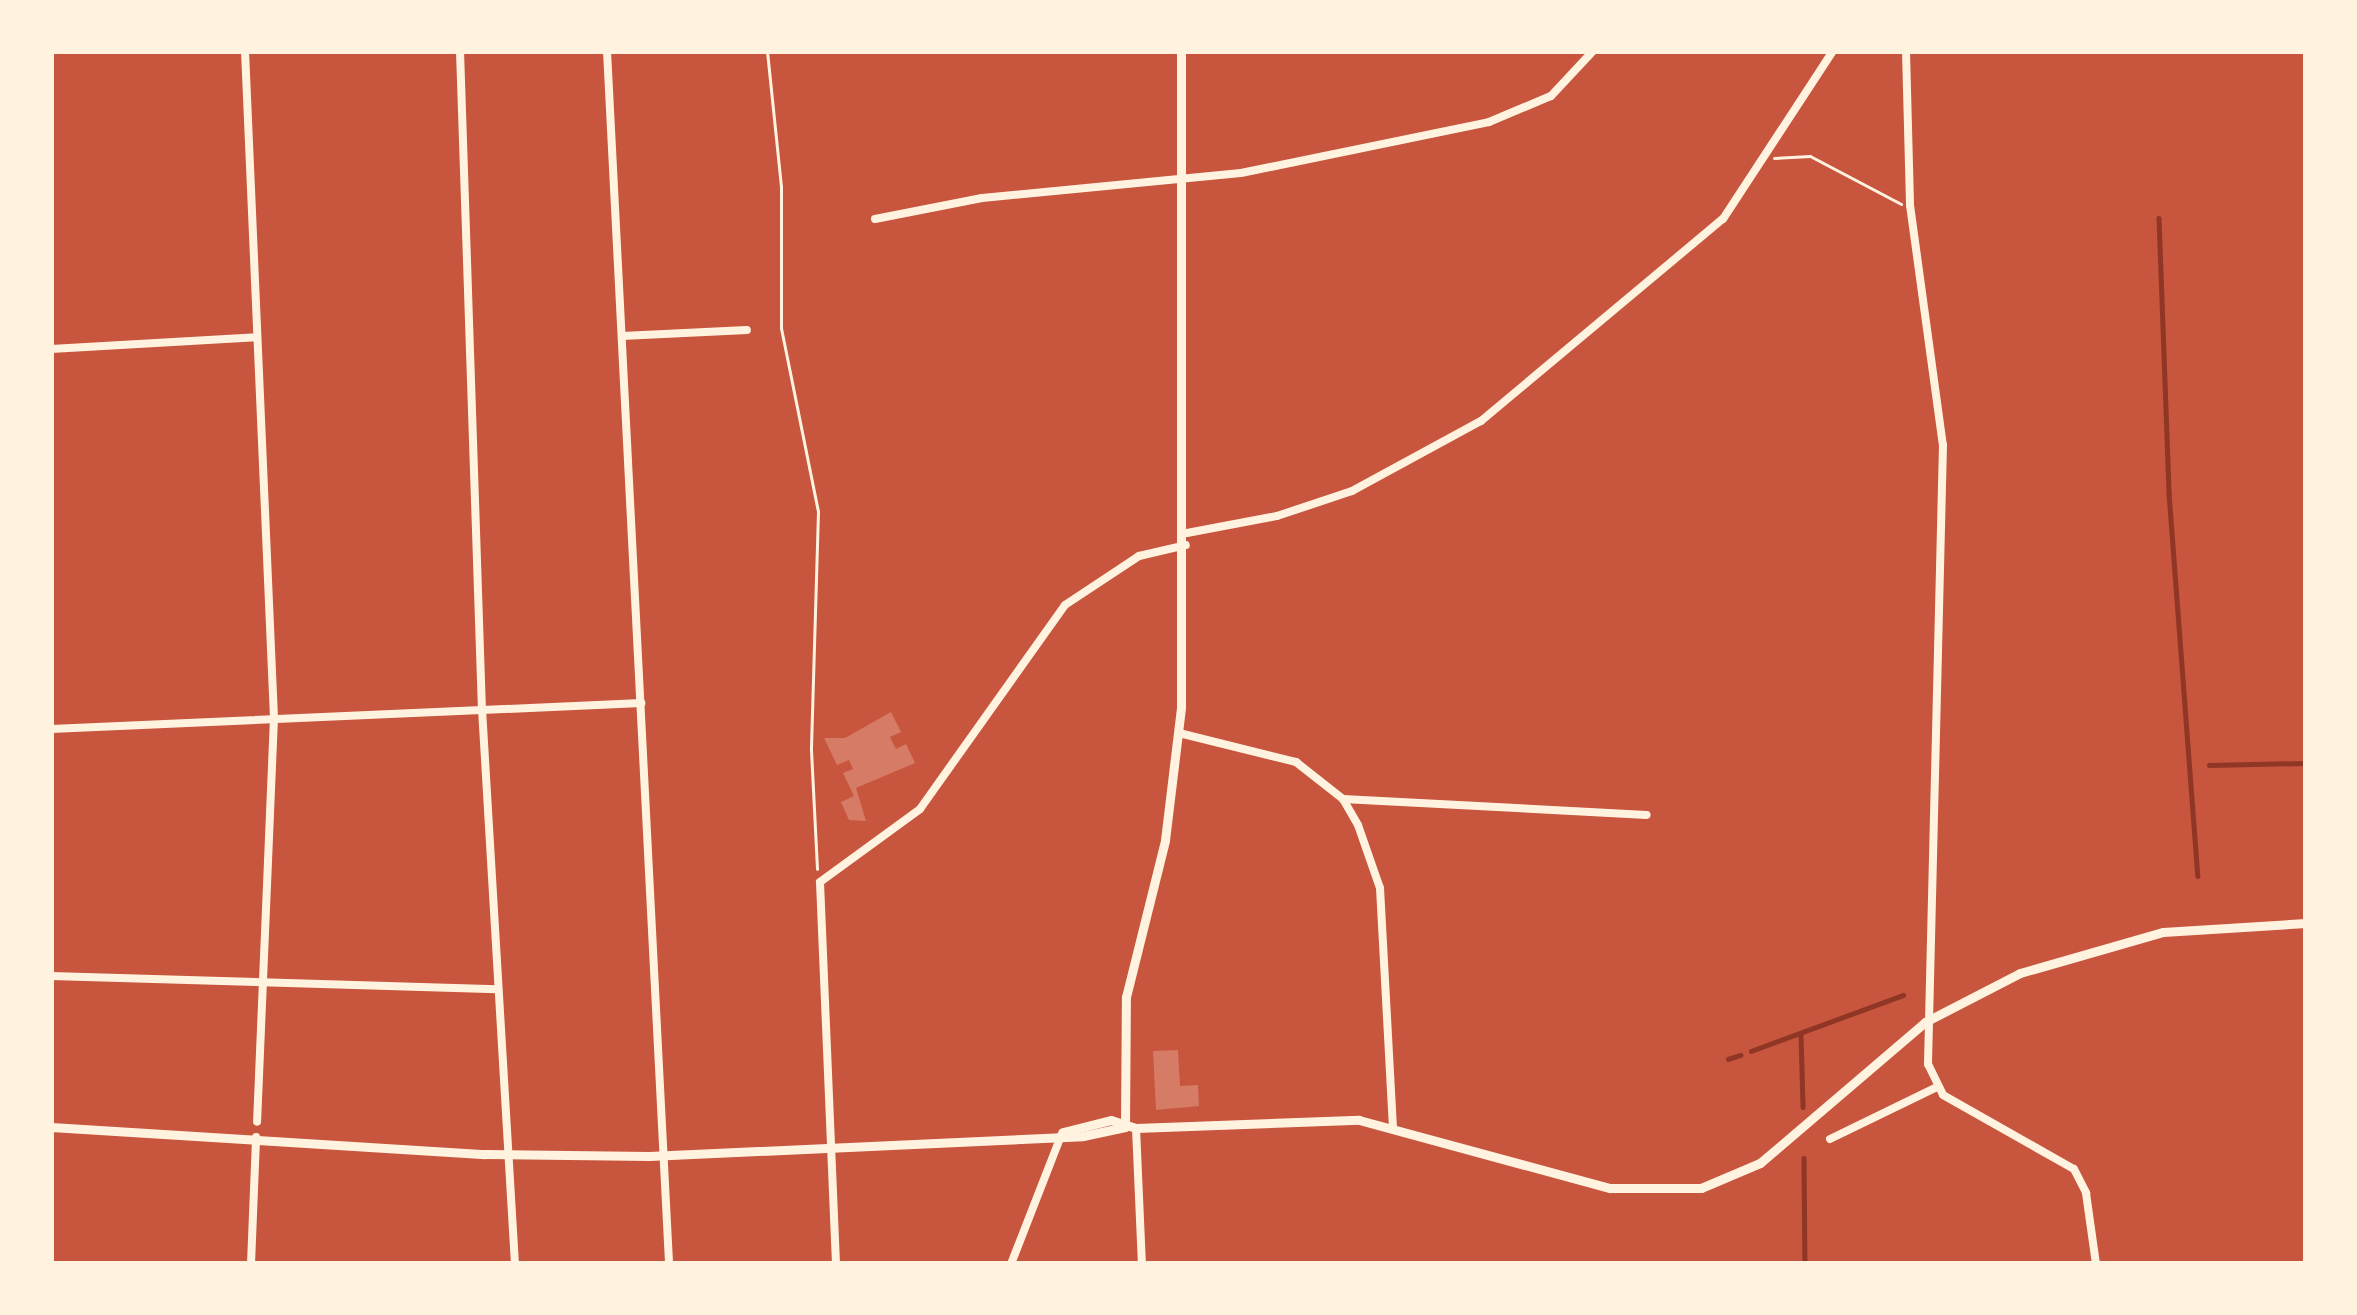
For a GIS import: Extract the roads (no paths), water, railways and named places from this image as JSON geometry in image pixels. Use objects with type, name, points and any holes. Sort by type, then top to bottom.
[{"type":"street","points":[[244,51],[274,718],[257,1122]]},
{"type":"street","points":[[460,51],[482,709],[515,1264]]},
{"type":"street","points":[[607,51],[669,1264]]},
{"type":"street","points":[[1142,1264],[1130,1128],[1126,997],[1165,840],[1179,733],[1187,539],[1181,51]]},
{"type":"street","points":[[874,219],[982,198],[1183,179],[1516,115],[1552,96],[1593,51]]},
{"type":"street","points":[[836,1264],[820,882],[920,809],[1065,605],[1139,556],[1319,503],[1452,440],[1709,233],[1833,51]]},
{"type":"street","points":[[1906,51],[1910,205],[1942,445],[1925,1022],[1935,1088]]},
{"type":"street","points":[[622,336],[747,330]]},
{"type":"street","points":[[51,349],[257,337]]},
{"type":"street","points":[[51,729],[641,703]]},
{"type":"street","points":[[1179,733],[1280,754],[1343,799],[1380,888],[1393,1128]]},
{"type":"street","points":[[1343,799],[1647,814]]},
{"type":"street","points":[[51,1127],[507,1154],[664,1155],[1346,1120],[1393,1128],[1610,1187],[1715,1185],[1760,1162],[1925,1022],[2020,973],[2120,941],[2216,926],[2306,923]]},
{"type":"street","points":[[51,976],[497,989]]},
{"type":"street","points":[[1830,1139],[1935,1088]]},
{"type":"street","points":[[1935,1088],[2066,1159],[2086,1193],[2096,1264]]},
{"type":"street","points":[[1011,1264],[1063,1132]]},
{"type":"street","points":[[251,1264],[256,1136]]},
{"type":"waterway","points":[[2159,218],[2169,493],[2198,876]]},
{"type":"waterway","points":[[2209,765],[2306,763]]},
{"type":"waterway","points":[[1751,1051],[1903,995]]},
{"type":"waterway","points":[[1801,1034],[1803,1107]]},
{"type":"waterway","points":[[1728,1059],[1740,1055]]},
{"type":"waterway","points":[[1804,1158],[1805,1264]]}]
